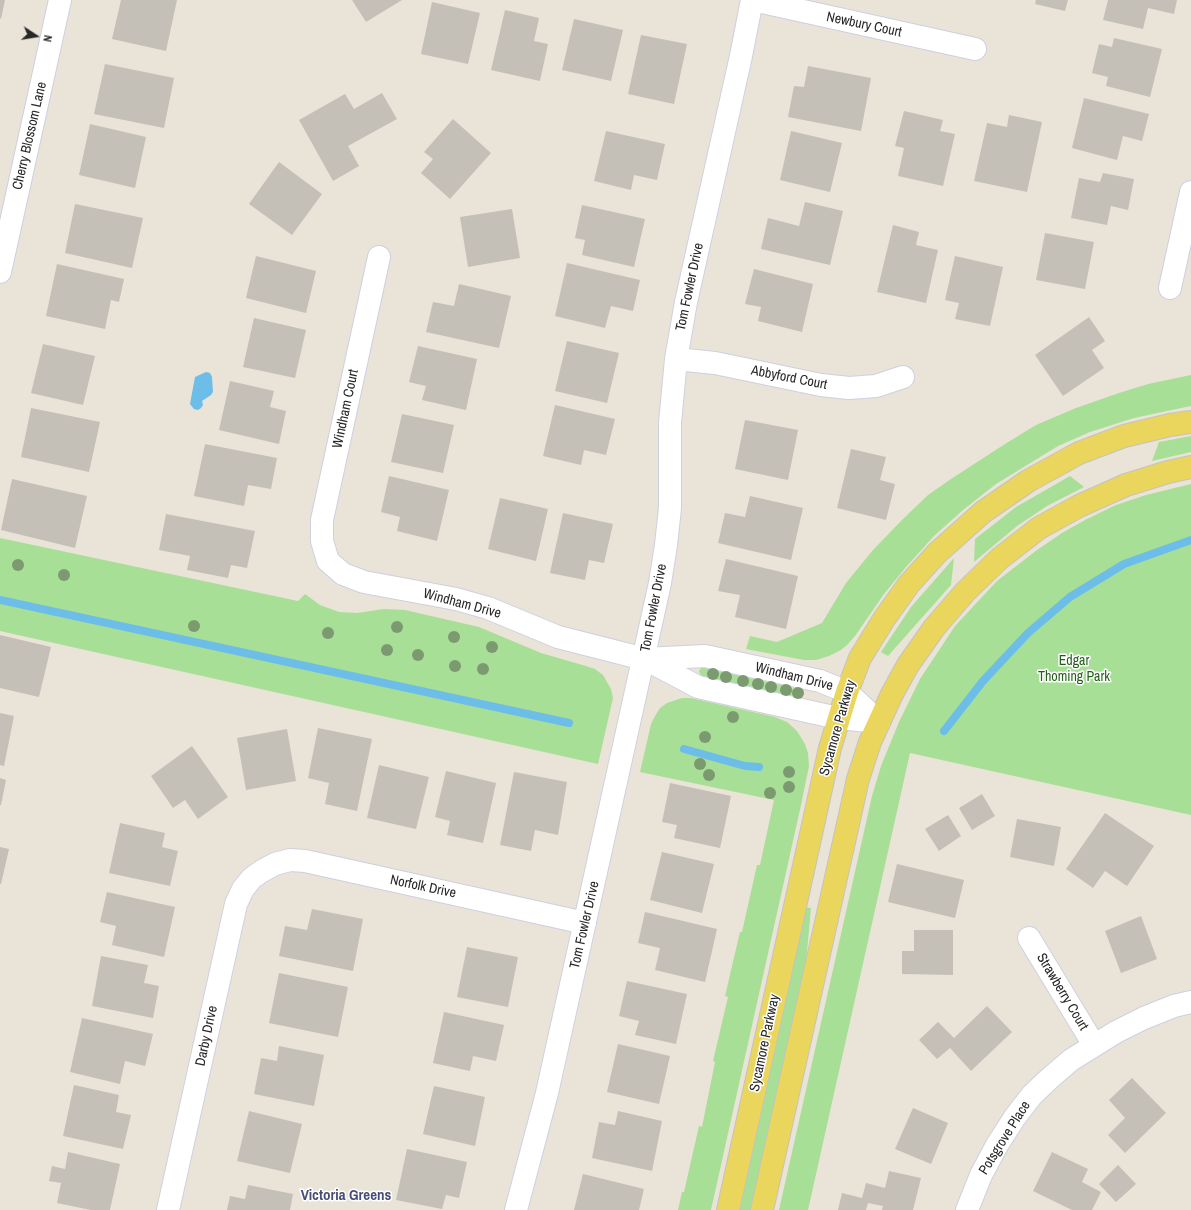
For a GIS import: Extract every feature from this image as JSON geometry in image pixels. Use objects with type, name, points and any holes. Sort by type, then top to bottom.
[{"type":"main road","name":"Sycamore Parkway","points":[[728,1210],[830,748],[838,718],[860,658],[884,619],[909,584],[937,553],[983,512],[1028,481],[1079,453],[1124,436],[1170,425],[1191,422]]},
{"type":"main road","points":[[762,1210],[858,779],[870,742],[892,694],[908,665],[934,628],[965,592],[999,559],[1039,528],[1079,506],[1126,485],[1168,472],[1191,468]]},
{"type":"street","name":"Cherry Blossom Lane","points":[[0,272],[60,0]]},
{"type":"street","name":"Newbury Court","points":[[753,0],[975,49]]},
{"type":"street","name":"Tom Fowler Drive","points":[[516,1210],[547,1093],[660,583],[670,508],[670,423],[676,359],[686,302],[753,0]]},
{"type":"street","points":[[1170,288],[1191,192]]},
{"type":"street","name":"Windham Court","points":[[328,561],[322,541],[322,520],[379,257]]},
{"type":"street","name":"Abbyford Court","points":[[676,359],[715,363],[821,385],[849,388],[876,386],[902,377]]},
{"type":"street","name":"Windham Drive","points":[[328,561],[343,574],[364,582],[456,599],[488,608],[558,637],[644,659],[698,687],[838,718],[879,722]]},
{"type":"street","name":"Windham Drive","points":[[644,659],[705,656],[820,681],[847,692],[879,722]]},
{"type":"street","name":"Norfolk Drive","points":[[262,871],[275,864],[290,860],[304,862],[585,923]]},
{"type":"street","name":"Darby Drive","points":[[168,1210],[236,904],[243,889],[252,878],[262,871]]},
{"type":"street","name":"Strawberry Court","points":[[1029,938],[1094,1045]]},
{"type":"street","name":"Potsgrove Place","points":[[967,1210],[981,1175],[997,1145],[1015,1117],[1032,1095],[1050,1078],[1071,1060],[1116,1032],[1144,1018],[1174,1006],[1191,1002]]},
{"type":"green space","points":[[1191,375],[1191,406],[1134,418],[1090,432],[1058,446],[996,484],[963,510],[934,536],[906,567],[884,594],[855,636],[841,650],[816,660],[804,660],[746,649],[750,636],[777,642],[822,623],[846,583],[873,550],[902,520],[928,495],[1005,444],[1036,425],[1076,408],[1148,384]]},
{"type":"green space","points":[[1191,436],[1191,452],[1152,461],[1159,442]]},
{"type":"green space","points":[[1070,476],[1084,487],[1047,506],[1017,526],[974,562],[975,539],[1016,507]]},
{"type":"green space","name":"Edgar Thoming Park","points":[[1191,484],[1191,815],[910,753],[808,1210],[779,1210],[872,796],[881,766],[899,722],[920,679],[955,626],[997,581],[1037,550],[1062,533],[1116,505],[1146,495]]},
{"type":"green space","points":[[0,538],[298,601],[305,594],[320,605],[339,612],[357,613],[384,609],[405,610],[479,627],[541,653],[595,669],[603,675],[611,689],[613,698],[598,764],[0,631]]},
{"type":"green space","points":[[954,558],[951,585],[888,656],[881,652],[911,607]]},
{"type":"green space","points":[[701,668],[790,687],[801,694],[798,696],[788,696],[703,676],[699,671]]},
{"type":"green space","points":[[682,698],[691,698],[775,717],[787,722],[797,731],[805,744],[808,753],[809,766],[711,1210],[678,1210],[682,1192],[684,1192],[699,1126],[702,1127],[715,1062],[713,1061],[728,997],[725,996],[740,932],[742,932],[757,865],[760,865],[774,800],[640,772],[651,724],[655,716],[660,708],[667,703]]},
{"type":"green space","points":[[803,907],[811,908],[805,974],[754,1210],[736,1210]]},
{"type":"water","points":[[206,372],[210,373],[212,377],[213,392],[202,401],[203,405],[201,408],[198,410],[194,409],[190,404],[195,377]]},
{"type":"building","points":[[0,0],[5,0],[1,19],[0,18]]},
{"type":"building","points":[[121,0],[177,0],[166,51],[112,39]]},
{"type":"building","points":[[352,0],[402,0],[366,22]]},
{"type":"building","points":[[1036,0],[1068,0],[1065,11],[1035,4]]},
{"type":"building","points":[[1108,0],[1177,0],[1174,14],[1148,8],[1143,29],[1103,20]]},
{"type":"building","points":[[432,2],[480,13],[468,64],[421,54]]},
{"type":"building","points":[[505,10],[539,18],[534,41],[548,44],[540,81],[491,70]]},
{"type":"building","points":[[574,19],[623,30],[611,81],[562,70]]},
{"type":"building","points":[[641,35],[687,44],[674,104],[628,94]]},
{"type":"building","points":[[1114,38],[1162,49],[1150,97],[1106,86],[1108,77],[1092,73],[1099,44],[1112,47]]},
{"type":"building","points":[[105,64],[174,78],[164,128],[94,114]]},
{"type":"building","points":[[808,66],[871,78],[861,131],[788,117],[794,86],[804,87]]},
{"type":"building","points":[[382,93],[397,119],[348,146],[359,166],[333,181],[299,120],[345,94],[354,109]]},
{"type":"building","points":[[1084,98],[1149,114],[1142,141],[1123,136],[1117,160],[1072,148]]},
{"type":"building","points":[[904,111],[943,120],[940,131],[955,134],[943,186],[898,176],[904,148],[895,146]]},
{"type":"building","points":[[1009,115],[1042,122],[1027,192],[974,181],[987,123],[1007,127]]},
{"type":"building","points":[[453,119],[491,153],[450,199],[421,173],[433,159],[424,152]]},
{"type":"building","points":[[90,124],[146,137],[135,188],[79,175]]},
{"type":"building","points":[[606,131],[665,144],[657,180],[634,175],[631,190],[594,181]]},
{"type":"building","points":[[791,131],[842,143],[830,192],[780,180]]},
{"type":"building","points":[[279,162],[322,194],[292,235],[249,204]]},
{"type":"building","points":[[1103,173],[1134,179],[1128,210],[1111,206],[1107,225],[1071,218],[1079,178],[1100,182]]},
{"type":"building","points":[[805,202],[843,211],[830,265],[761,249],[768,218],[799,226]]},
{"type":"building","points":[[75,204],[143,218],[132,268],[65,253]]},
{"type":"building","points":[[582,205],[645,219],[634,267],[582,255],[585,240],[575,238]]},
{"type":"building","points":[[512,209],[520,258],[468,267],[460,217]]},
{"type":"building","points":[[893,225],[919,232],[916,245],[938,250],[926,303],[877,292]]},
{"type":"building","points":[[1045,233],[1094,242],[1085,289],[1036,280]]},
{"type":"building","points":[[256,256],[316,271],[306,313],[246,298]]},
{"type":"building","points":[[955,256],[1003,267],[990,326],[955,319],[959,303],[945,300]]},
{"type":"building","points":[[567,263],[640,280],[633,311],[611,306],[605,328],[555,316]]},
{"type":"building","points":[[57,264],[124,279],[119,302],[111,300],[105,329],[46,316]]},
{"type":"building","points":[[754,269],[813,284],[802,332],[758,321],[761,307],[745,304]]},
{"type":"building","points":[[459,284],[511,296],[499,348],[426,332],[433,302],[454,306]]},
{"type":"building","points":[[1089,317],[1105,341],[1092,350],[1104,368],[1063,396],[1035,355]]},
{"type":"building","points":[[254,318],[306,330],[295,378],[243,367]]},
{"type":"building","points":[[567,341],[619,353],[607,403],[555,391]]},
{"type":"building","points":[[43,344],[95,356],[83,405],[31,393]]},
{"type":"building","points":[[418,346],[477,359],[466,410],[422,400],[426,386],[409,382]]},
{"type":"building","points":[[230,381],[274,391],[270,407],[286,411],[279,444],[219,430]]},
{"type":"building","points":[[555,405],[615,419],[606,455],[584,450],[581,465],[543,456]]},
{"type":"building","points":[[31,408],[100,422],[89,472],[21,457]]},
{"type":"building","points":[[402,414],[454,425],[443,473],[391,462]]},
{"type":"building","points":[[745,420],[798,430],[788,480],[735,469]]},
{"type":"building","points":[[205,444],[277,458],[271,489],[248,485],[244,506],[194,496]]},
{"type":"building","points":[[851,449],[886,457],[880,480],[895,484],[886,520],[837,508]]},
{"type":"building","points":[[389,476],[449,490],[437,541],[397,531],[400,517],[381,512]]},
{"type":"building","points":[[12,479],[87,496],[75,548],[1,530]]},
{"type":"building","points":[[750,496],[803,508],[791,560],[718,543],[725,513],[745,517]]},
{"type":"building","points":[[500,498],[548,509],[536,561],[488,549]]},
{"type":"building","points":[[563,513],[613,524],[604,563],[589,560],[585,580],[550,573]]},
{"type":"building","points":[[166,514],[255,531],[247,568],[231,565],[228,578],[187,570],[190,556],[159,550]]},
{"type":"building","points":[[726,559],[798,576],[786,629],[735,617],[740,595],[718,591]]},
{"type":"building","points":[[0,635],[51,647],[39,697],[0,688]]},
{"type":"building","points":[[0,713],[14,716],[4,766],[0,765]]},
{"type":"building","points":[[318,728],[372,739],[357,811],[325,804],[329,783],[308,778]]},
{"type":"building","points":[[287,729],[296,781],[246,790],[237,738]]},
{"type":"building","points":[[192,746],[228,797],[198,819],[185,800],[173,808],[151,776]]},
{"type":"building","points":[[379,765],[429,777],[416,829],[367,818]]},
{"type":"building","points":[[446,771],[496,783],[483,843],[447,835],[450,821],[435,817]]},
{"type":"building","points":[[514,772],[567,782],[558,835],[535,830],[531,851],[500,845]]},
{"type":"building","points":[[0,778],[6,780],[1,805],[0,805]]},
{"type":"building","points":[[670,783],[731,796],[720,848],[674,838],[677,825],[662,822]]},
{"type":"building","points":[[982,794],[995,816],[972,830],[959,808]]},
{"type":"building","points":[[1105,813],[1154,846],[1127,886],[1105,871],[1093,888],[1066,869]]},
{"type":"building","points":[[948,815],[961,836],[939,851],[925,829]]},
{"type":"building","points":[[1017,819],[1061,827],[1054,866],[1010,857]]},
{"type":"building","points":[[120,823],[165,833],[162,847],[178,851],[170,886],[109,873]]},
{"type":"building","points":[[0,847],[9,849],[1,884],[0,884]]},
{"type":"building","points":[[662,852],[714,864],[702,913],[650,900]]},
{"type":"building","points":[[897,864],[964,880],[955,918],[888,902]]},
{"type":"building","points":[[107,892],[175,907],[164,957],[112,945],[116,926],[100,922]]},
{"type":"building","points":[[312,909],[363,919],[353,971],[279,956],[285,926],[307,930]]},
{"type":"building","points":[[645,912],[717,929],[705,982],[655,970],[660,948],[638,943]]},
{"type":"building","points":[[1141,916],[1157,959],[1121,973],[1105,931]]},
{"type":"building","points":[[914,930],[953,930],[953,975],[902,974],[902,951],[914,951]]},
{"type":"building","points":[[467,947],[518,957],[508,1007],[457,997]]},
{"type":"building","points":[[101,956],[148,965],[144,983],[159,986],[153,1018],[92,1006]]},
{"type":"building","points":[[279,973],[348,987],[338,1037],[269,1023]]},
{"type":"building","points":[[627,981],[687,994],[676,1044],[635,1035],[639,1021],[619,1016]]},
{"type":"building","points":[[987,1006],[1012,1032],[971,1071],[950,1048],[937,1059],[919,1040],[938,1022],[954,1038]]},
{"type":"building","points":[[444,1012],[504,1025],[496,1061],[473,1056],[470,1071],[433,1063]]},
{"type":"building","points":[[82,1018],[153,1034],[145,1066],[125,1061],[120,1084],[70,1072]]},
{"type":"building","points":[[618,1044],[670,1056],[659,1104],[607,1092]]},
{"type":"building","points":[[279,1046],[324,1055],[314,1106],[254,1094],[261,1058],[277,1061]]},
{"type":"building","points":[[1132,1078],[1166,1113],[1125,1153],[1108,1135],[1125,1118],[1109,1100]]},
{"type":"building","points":[[74,1085],[119,1095],[116,1112],[131,1115],[123,1149],[63,1136]]},
{"type":"building","points":[[434,1086],[485,1097],[475,1146],[423,1134]]},
{"type":"building","points":[[913,1108],[948,1123],[931,1164],[895,1149]]},
{"type":"building","points":[[249,1111],[302,1124],[290,1173],[237,1161]]},
{"type":"building","points":[[618,1111],[662,1121],[652,1171],[592,1158],[599,1122],[615,1125]]},
{"type":"building","points":[[407,1149],[467,1162],[459,1198],[446,1195],[442,1209],[396,1200]]},
{"type":"building","points":[[68,1152],[120,1164],[110,1210],[91,1210],[57,1203],[61,1183],[49,1181],[52,1166],[65,1169]]},
{"type":"building","points":[[1052,1152],[1088,1169],[1082,1182],[1101,1192],[1092,1210],[1072,1210],[1033,1191]]},
{"type":"building","points":[[1118,1165],[1136,1184],[1116,1202],[1099,1184]]},
{"type":"building","points":[[889,1171],[921,1178],[913,1210],[882,1210],[883,1206],[868,1203],[866,1210],[838,1210],[842,1193],[862,1198],[866,1183],[885,1188]]},
{"type":"building","points":[[583,1174],[644,1189],[639,1210],[574,1210]]},
{"type":"building","points":[[248,1185],[293,1194],[290,1210],[227,1210],[230,1196],[245,1199]]},
{"type":"waterway","points":[[944,731],[983,681],[1028,633],[1070,597],[1124,564],[1191,540]]},
{"type":"waterway","points":[[0,600],[569,723]]},
{"type":"waterway","points":[[684,749],[745,766],[759,767]]},
{"type":"district","name":"Victoria Greens","points":[[346,1196]]}]
